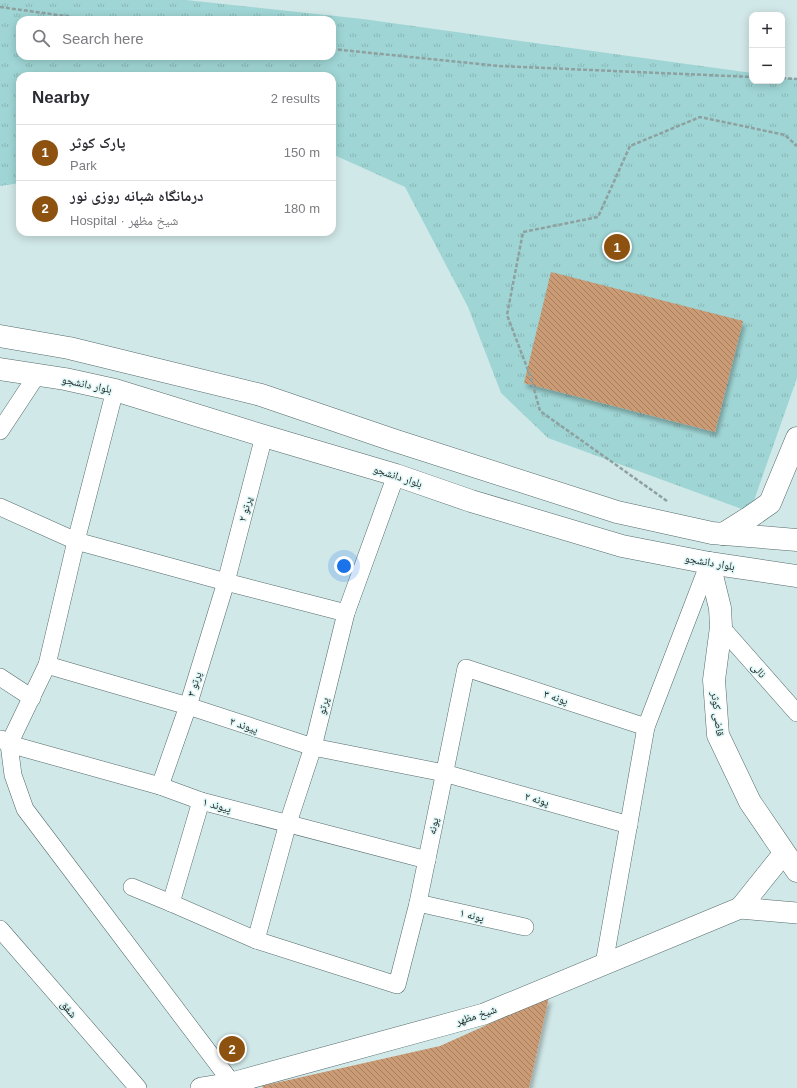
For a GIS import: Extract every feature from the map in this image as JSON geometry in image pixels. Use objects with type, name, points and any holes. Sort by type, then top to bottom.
[{"type":"main road","points":[[0,336],[69,348],[261,395],[386,438],[617,512],[712,533],[797,540]]},
{"type":"main road","points":[[66,379],[69,348]]},
{"type":"main road","name":"بلوار دانشجو","points":[[0,369],[66,379],[114,390],[396,475],[471,501],[622,546],[708,563],[797,576]]},
{"type":"main road","points":[[723,534],[770,503],[797,438]]},
{"type":"main road","name":"قاضی کوثر","points":[[708,563],[720,608],[721,627],[714,680],[718,735],[750,802],[797,871]]},
{"type":"street","points":[[0,430],[38,375]]},
{"type":"street","points":[[114,390],[47,665],[32,698],[5,741],[13,775],[25,810],[232,1086]]},
{"type":"street","name":"پرتو ۲","points":[[226,582],[264,436]]},
{"type":"street","name":"پرتو","points":[[256,940],[288,824],[313,747],[346,613],[396,475]]},
{"type":"street","points":[[0,507],[76,541],[346,613]]},
{"type":"street","points":[[604,964],[646,727],[708,563]]},
{"type":"street","name":"پرتو ۳","points":[[160,786],[188,706],[226,582]]},
{"type":"street","name":"نالی","points":[[721,627],[797,713]]},
{"type":"street","name":"پیوند ۲","points":[[47,665],[188,706],[313,747],[444,773]]},
{"type":"street","name":"پونه ۳","points":[[466,668],[646,727]]},
{"type":"street","name":"پونه","points":[[256,940],[397,985],[418,903],[466,668]]},
{"type":"street","points":[[0,677],[32,698]]},
{"type":"street","name":"پیوند ۱","points":[[5,741],[160,786],[202,802],[427,860]]},
{"type":"street","name":"پونه ۲","points":[[444,773],[629,825]]},
{"type":"street","points":[[171,903],[202,802]]},
{"type":"street","points":[[740,908],[784,853]]},
{"type":"street","points":[[132,887],[256,940]]},
{"type":"street","name":"پونه ۱","points":[[418,903],[525,927]]},
{"type":"street","points":[[740,908],[797,913]]},
{"type":"street","name":"شیخ مظهر","points":[[201,1088],[232,1086],[484,1014],[740,908]]},
{"type":"street","name":"شفق","points":[[0,929],[138,1088]]},
{"type":"path","points":[[0,7],[65,16]]},
{"type":"path","points":[[336,49],[499,66],[749,77]]},
{"type":"path","points":[[785,78],[797,79]]},
{"type":"path","points":[[667,502],[540,411],[531,378],[507,315],[523,232],[598,217],[630,146],[700,117],[785,135],[797,146]]},
{"type":"green space","points":[[0,0],[186,0],[335,16],[16,16],[16,60],[336,60],[336,16],[749,73],[749,84],[785,84],[785,77],[797,79],[797,378],[750,512],[548,438],[501,393],[468,307],[405,187],[336,156],[336,72],[16,72],[16,184],[0,186]]},
{"type":"building","points":[[551,272],[743,321],[715,432],[524,383]]},
{"type":"building","points":[[549,997],[529,1088],[263,1088],[262,1086],[440,1046]]},
{"type":"place","name":"پارک کوثر","points":[[617,247]]},
{"type":"place","name":"درمانگاه شبانه روزی نور","points":[[232,1049]]}]
